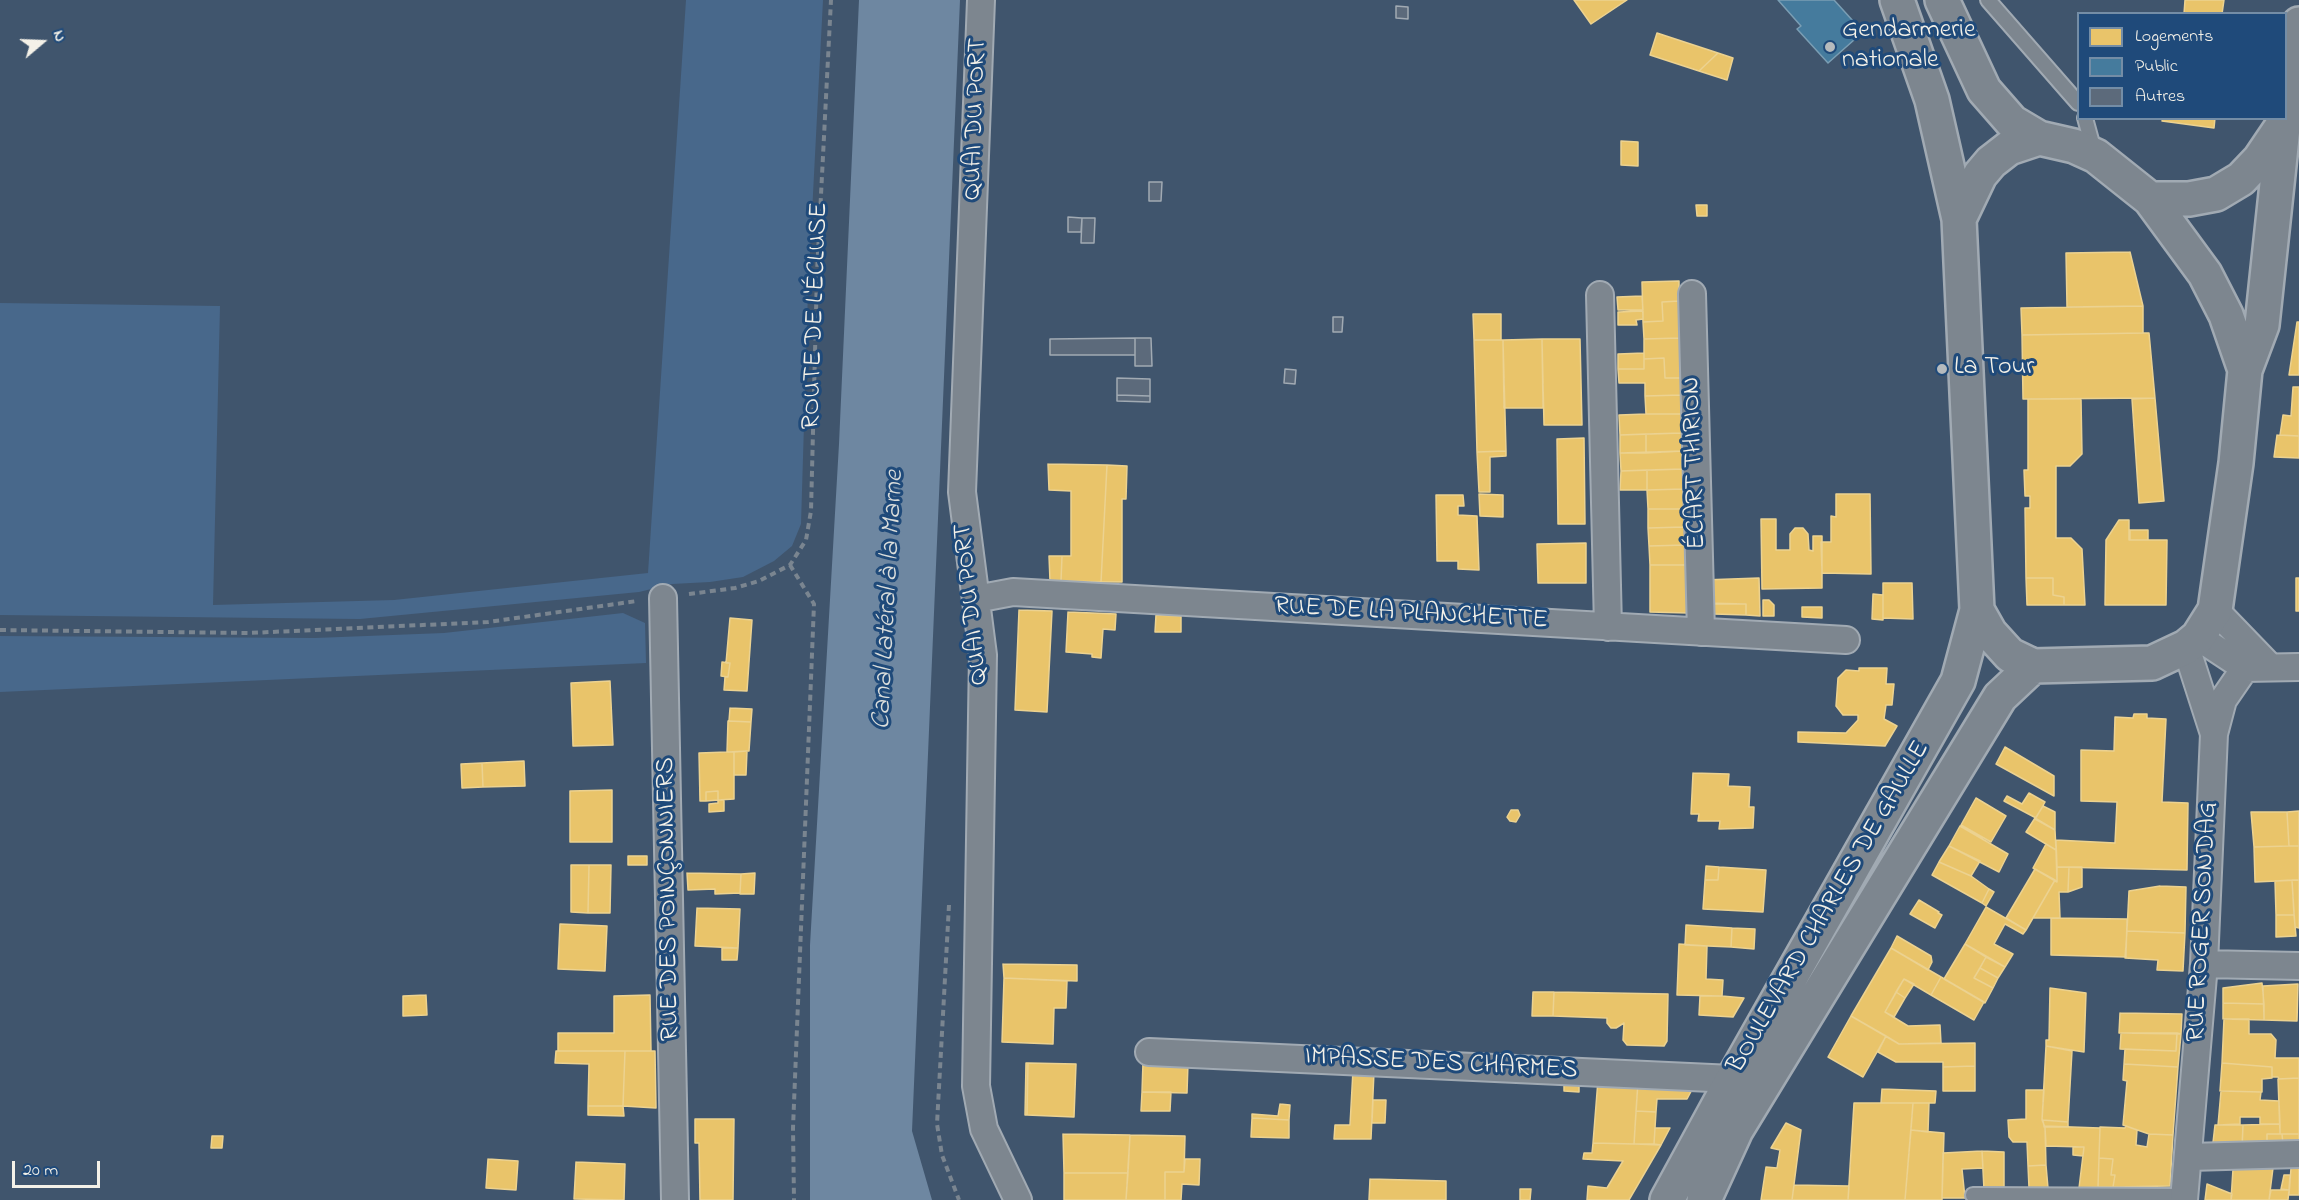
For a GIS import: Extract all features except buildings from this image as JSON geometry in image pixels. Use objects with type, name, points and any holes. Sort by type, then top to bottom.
[{"type":"main road","points":[[1897,0],[1932,100],[1959,219],[1977,610],[1990,633],[2010,655],[2033,666],[2152,663],[2192,642],[2215,610],[2236,463],[2245,370],[2262,326],[2284,120]]},
{"type":"main road","points":[[1942,0],[1984,90],[2012,122],[2039,138],[2074,146],[2096,156],[2150,199],[2205,274],[2226,315],[2245,370]]},
{"type":"main road","points":[[2287,98],[2299,24]]},
{"type":"main road","points":[[1932,100],[1984,90]]},
{"type":"main road","points":[[2150,199],[2189,199],[2216,194],[2233,184],[2260,159],[2282,120]]},
{"type":"main road","points":[[1959,219],[1980,175],[1991,162],[2009,148],[2039,138]]},
{"type":"main road","name":"BOULEVARD CHARLES DE GAULLE","points":[[1667,1200],[1958,681],[1977,610]]},
{"type":"main road","name":"BOULEVARD CHARLES DE GAULLE","points":[[1704,1200],[1736,1130],[2000,697],[2033,666]]},
{"type":"street","name":"QUAI DU PORT","points":[[981,0],[962,492],[983,655],[976,1086],[984,1129],[1018,1200]]},
{"type":"street","name":"ÉCART THIRION","points":[[1692,294],[1701,632]]},
{"type":"street","points":[[1600,295],[1608,627]]},
{"type":"street","name":"RUE DE LA PLANCHETTE","points":[[976,599],[1013,592],[1846,640]]},
{"type":"street","name":"RUE DES POINÇONNIERS","points":[[663,598],[675,1200]]},
{"type":"street","points":[[2215,610],[2257,668]]},
{"type":"street","points":[[2192,642],[2257,668],[2299,668]]},
{"type":"street","name":"RUE ROGER SONDAG","points":[[2184,1198],[2204,964],[2214,734],[2192,642]]},
{"type":"street","points":[[2214,734],[2223,700],[2257,668]]},
{"type":"street","points":[[2204,964],[2299,966]]},
{"type":"street","name":"IMPASSE DES CHARMES","points":[[1149,1052],[1733,1079]]},
{"type":"street","points":[[2189,1157],[2299,1154]]},
{"type":"lane","points":[[1988,0],[2077,101]]},
{"type":"lane","points":[[2086,120],[2096,156]]},
{"type":"lane","points":[[1973,1195],[2184,1198]]},
{"type":"path","name":"ROUTE DE L'ÉCLUSE","points":[[790,565],[806,540],[811,512],[817,273],[831,0]]},
{"type":"path","points":[[0,630],[249,633],[488,622],[734,587],[759,581],[790,565],[814,604],[793,1128],[794,1200]]},
{"type":"shaded area","points":[[686,0],[823,0],[808,291],[801,524],[792,546],[774,561],[743,577],[672,584],[639,592],[360,619],[0,615],[0,303],[220,306],[213,605],[394,600],[648,573]]},
{"type":"shaded area","points":[[623,613],[645,623],[646,663],[0,692],[0,636],[315,638],[444,633]]},
{"type":"water","name":"Canal Latéral à la Marne","points":[[859,0],[960,0],[912,1131],[932,1200],[810,1200],[810,945],[839,444]]},
{"type":"place","name":"Gendarmerie nationale","points":[[1830,47]]},
{"type":"place","name":"La Tour","points":[[1942,369]]}]
